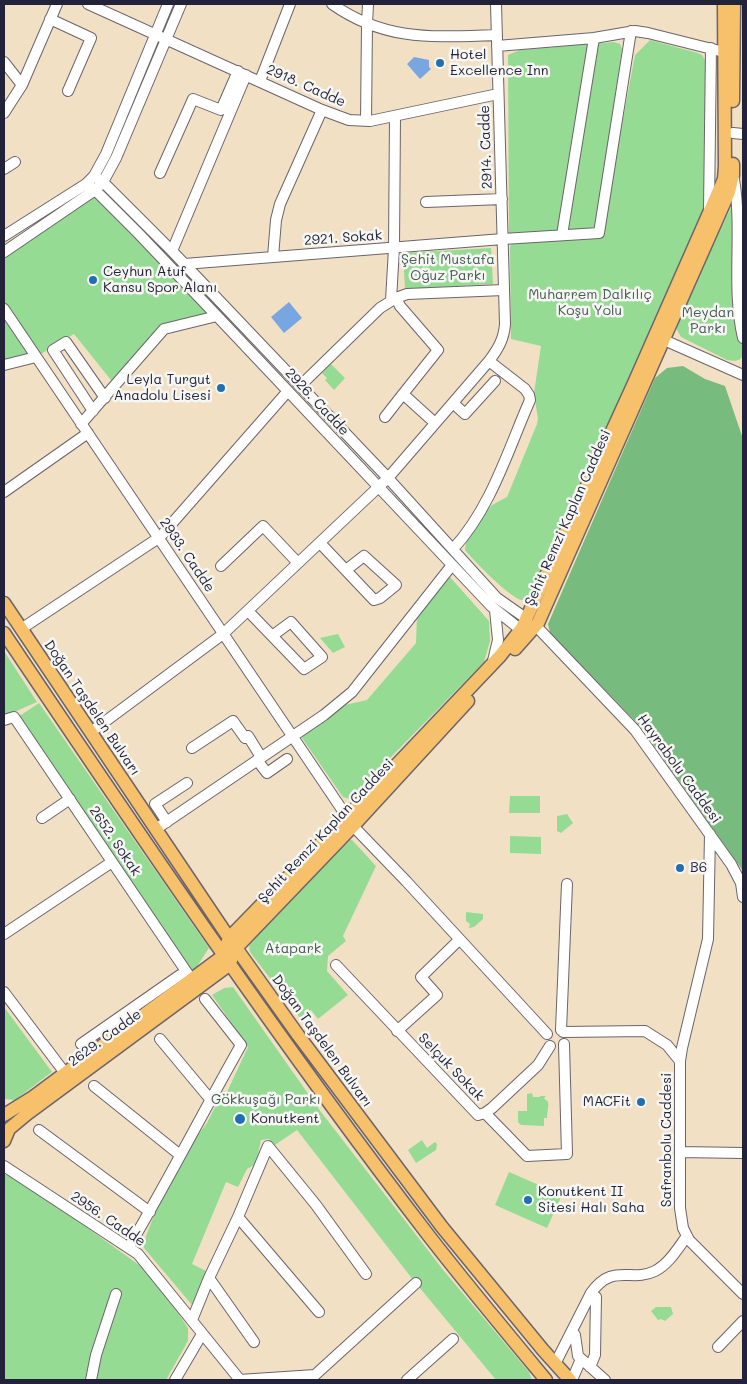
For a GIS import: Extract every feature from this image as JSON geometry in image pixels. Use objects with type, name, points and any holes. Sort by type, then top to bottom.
[{"type":"main road","name":"Şehit Remzi Kaplan Caddesi","points":[[659,338],[725,172],[724,4]]},
{"type":"main road","name":"Şehit Remzi Kaplan Caddesi","points":[[232,943],[350,822],[528,628],[659,338],[729,192],[738,134],[734,4]]},
{"type":"main road","name":"Doğan Taşdelen Bulvarı","points":[[4,603],[232,943],[298,1035],[437,1221],[555,1364],[571,1380]]},
{"type":"main road","name":"Şehit Remzi Kaplan Caddesi","points":[[350,822],[492,664],[528,628]]},
{"type":"main road","points":[[4,633],[128,819],[226,961],[306,1072],[429,1236],[546,1380]]},
{"type":"main road","points":[[226,961],[232,943]]},
{"type":"main road","name":"2629. Cadde","points":[[4,1115],[65,1073],[127,1020],[226,961]]},
{"type":"main road","name":"2629. Cadde","points":[[5,1136],[27,1114],[226,961]]},
{"type":"main road","points":[[4,1103],[22,1104]]},
{"type":"main road","points":[[550,1380],[555,1364]]},
{"type":"street","points":[[4,113],[22,85],[57,4]]},
{"type":"street","name":"2918. Cadde","points":[[88,4],[322,110],[349,120],[366,121],[498,94]]},
{"type":"street","points":[[99,179],[106,154],[168,4]]},
{"type":"street","points":[[4,252],[91,187],[116,158],[181,4]]},
{"type":"street","points":[[260,81],[290,4]]},
{"type":"street","points":[[332,4],[352,18],[396,32],[421,36],[497,35]]},
{"type":"street","points":[[366,121],[366,24],[368,4]]},
{"type":"street","name":"2914. Cadde","points":[[91,732],[223,634],[320,543],[388,478],[498,347],[504,332],[504,290],[496,4]]},
{"type":"street","points":[[50,18],[91,38],[68,91]]},
{"type":"street","points":[[497,46],[594,38],[631,31],[648,32],[724,52]]},
{"type":"street","name":"2921. Sokak","points":[[184,264],[599,233],[631,31]]},
{"type":"street","points":[[562,236],[594,38]]},
{"type":"street","points":[[709,210],[711,48]]},
{"type":"street","points":[[4,62],[22,85]]},
{"type":"street","points":[[160,174],[192,99],[221,110],[242,73]]},
{"type":"street","points":[[172,251],[242,73]]},
{"type":"street","points":[[273,257],[276,220],[280,204],[322,110]]},
{"type":"street","points":[[385,417],[438,350],[394,299],[394,116]]},
{"type":"street","points":[[4,170],[15,162]]},
{"type":"street","points":[[733,175],[737,213],[743,338]]},
{"type":"street","name":"2926. Cadde","points":[[99,179],[172,251],[388,478],[497,598],[528,628]]},
{"type":"street","points":[[4,236],[91,187]]},
{"type":"street","name":"2926. Cadde","points":[[91,187],[217,316],[495,610],[528,628]]},
{"type":"street","points":[[426,202],[502,198]]},
{"type":"street","points":[[300,386],[380,308],[394,299],[407,294],[504,290]]},
{"type":"street","name":"2933. Cadde","points":[[4,309],[350,822]]},
{"type":"street","points":[[81,424],[164,329],[217,316]]},
{"type":"street","points":[[659,338],[743,376]]},
{"type":"street","points":[[93,411],[53,350],[66,342],[105,398]]},
{"type":"street","points":[[4,365],[36,357]]},
{"type":"street","points":[[453,549],[468,531],[487,500],[530,400],[527,391],[489,360]]},
{"type":"street","points":[[67,402],[93,380]]},
{"type":"street","points":[[452,403],[465,414],[495,381]]},
{"type":"street","points":[[21,629],[158,538],[288,391]]},
{"type":"street","points":[[404,394],[436,423]]},
{"type":"street","points":[[4,492],[88,433]]},
{"type":"street","points":[[221,566],[263,526],[298,563]]},
{"type":"street","points":[[320,543],[374,600],[380,598],[396,585],[364,556],[346,570]]},
{"type":"street","points":[[156,829],[331,710],[352,692],[452,565]]},
{"type":"street","points":[[492,664],[498,640],[495,610]]},
{"type":"street","points":[[248,611],[304,670],[322,657],[291,622],[272,636]]},
{"type":"street","name":"Hayrabolu Caddesi","points":[[528,628],[555,645],[634,730],[736,873],[741,883],[743,897]]},
{"type":"street","name":"2652. Sokak","points":[[9,719],[70,799],[192,980]]},
{"type":"street","points":[[192,748],[233,720],[245,738],[248,736],[266,774],[287,759]]},
{"type":"street","points":[[167,822],[155,804],[187,783]]},
{"type":"street","points":[[42,818],[70,799]]},
{"type":"street","points":[[350,822],[547,1034],[546,1041],[550,1046],[559,1048],[564,1044]]},
{"type":"street","points":[[680,1060],[708,940],[710,834]]},
{"type":"street","points":[[4,934],[112,862]]},
{"type":"street","points":[[485,1113],[527,1156],[567,1154],[564,1044],[566,1038],[562,1031],[567,884]]},
{"type":"street","points":[[397,1031],[437,995],[421,977],[459,940]]},
{"type":"street","name":"Selçuk Sokak","points":[[336,965],[478,1114],[485,1113],[538,1065],[550,1046]]},
{"type":"street","points":[[81,1044],[127,1020],[180,976]]},
{"type":"street","points":[[4,992],[65,1073]]},
{"type":"street","points":[[132,1250],[180,1154],[241,1045],[205,999]]},
{"type":"street","name":"Safranbolu Caddesi","points":[[547,1034],[552,1030],[645,1031],[667,1044],[680,1060],[680,1208],[682,1224],[687,1236],[743,1294]]},
{"type":"street","points":[[160,1039],[210,1099]]},
{"type":"street","points":[[94,1086],[180,1154]]},
{"type":"street","points":[[38,1130],[150,1212]]},
{"type":"street","points":[[192,1320],[268,1146],[316,1205],[366,1274]]},
{"type":"street","points":[[681,1152],[743,1153]]},
{"type":"street","name":"2956. Cadde","points":[[4,1166],[132,1250],[192,1320],[239,1380]]},
{"type":"street","points":[[238,1217],[319,1312]]},
{"type":"street","points":[[555,1364],[591,1293],[600,1283],[616,1275],[644,1274],[655,1271],[670,1258],[687,1236]]},
{"type":"street","points":[[209,1278],[254,1342]]},
{"type":"street","points":[[239,1380],[317,1377],[416,1283]]},
{"type":"street","points":[[91,1380],[96,1355],[116,1294]]},
{"type":"street","points":[[590,1367],[595,1355],[596,1297]]},
{"type":"street","points":[[718,1348],[743,1321]]},
{"type":"street","points":[[572,1331],[577,1354],[604,1380]]},
{"type":"street","points":[[175,1380],[202,1334]]},
{"type":"street","points":[[407,1380],[453,1339]]},
{"type":"street","points":[[571,1380],[581,1359]]},
{"type":"green space","name":"Muharrem Dalkılıç Koşu Yolu","points":[[650,40],[698,53],[702,55],[707,63],[705,210],[648,336],[631,381],[530,598],[522,600],[501,586],[465,550],[466,543],[486,511],[492,505],[507,497],[538,419],[534,393],[541,346],[511,339],[510,247],[512,242],[601,236],[635,55]]},
{"type":"green space","points":[[614,42],[620,44],[622,49],[596,225],[591,230],[509,233],[508,55],[520,50]]},
{"type":"green space","name":"Ceyhun Atuf Kansu Spor Alanı","points":[[95,190],[217,316],[169,327],[115,385],[74,334],[36,357],[4,365],[4,252]]},
{"type":"green space","name":"Meydan Parkı","points":[[734,201],[743,348],[741,358],[737,361],[727,360],[681,337],[677,330],[677,322]]},
{"type":"green space","name":"Şehit Mustafa Oğuz Parkı","points":[[491,248],[493,284],[405,289],[403,253]]},
{"type":"green space","points":[[331,364],[345,378],[334,390],[325,380],[327,378],[322,373]]},
{"type":"green space","points":[[683,366],[705,379],[725,386],[743,439],[743,871],[641,727],[550,633],[548,624],[655,378],[667,368]]},
{"type":"green space","points":[[450,577],[489,621],[490,641],[484,662],[350,799],[343,797],[302,738],[305,732],[345,705],[367,700],[416,643],[417,616]]},
{"type":"green space","points":[[338,634],[345,647],[333,653],[320,638]]},
{"type":"green space","points":[[4,651],[37,702],[4,715]]},
{"type":"green space","points":[[39,703],[209,948],[192,974],[18,717]]},
{"type":"green space","points":[[510,796],[540,796],[540,813],[509,813]]},
{"type":"green space","points":[[567,814],[573,823],[561,833],[557,831],[557,816]]},
{"type":"green space","points":[[510,836],[541,837],[541,854],[510,853]]},
{"type":"green space","name":"Atapark","points":[[350,840],[376,866],[343,936],[346,941],[328,956],[327,971],[348,995],[318,1019],[311,1010],[301,1019],[250,952],[249,946],[257,935]]},
{"type":"green space","points":[[466,912],[483,914],[483,919],[474,927],[469,928],[470,924],[466,921]]},
{"type":"green space","name":"Gökkuşağı Parkı","points":[[233,987],[321,1112],[444,1271],[529,1372],[532,1380],[496,1380],[410,1276],[297,1130],[275,1145],[269,1139],[261,1140],[256,1164],[247,1169],[238,1187],[226,1182],[192,1264],[208,1272],[192,1305],[144,1248],[143,1244],[161,1197],[185,1151],[207,1123],[223,1091],[227,1092],[248,1047],[212,995],[224,988]]},
{"type":"green space","points":[[4,1007],[52,1072],[15,1100],[4,1099]]},
{"type":"green space","points":[[532,1093],[533,1097],[546,1096],[544,1098],[548,1102],[548,1106],[547,1118],[544,1118],[544,1126],[521,1125],[518,1122],[518,1111],[527,1111],[527,1094]]},
{"type":"green space","points":[[422,1140],[427,1148],[435,1142],[437,1144],[436,1150],[416,1163],[408,1150]]},
{"type":"green space","name":"Konutkent II Sitesi Halı Saha","points":[[509,1172],[562,1195],[547,1228],[495,1205]]},
{"type":"green space","points":[[4,1175],[13,1175],[142,1267],[175,1308],[188,1328],[188,1341],[166,1380],[4,1380]]},
{"type":"green space","points":[[656,1307],[671,1307],[673,1314],[665,1321],[658,1320],[651,1311]]},
{"type":"water","points":[[414,57],[429,60],[429,67],[431,69],[420,79],[407,64]]},
{"type":"water","points":[[289,302],[302,318],[284,333],[271,317]]},
{"type":"place","name":"Hotel Excellence Inn","points":[[440,63]]},
{"type":"place","name":"Ceyhun Atuf Kansu Spor Alanı","points":[[93,280]]},
{"type":"place","name":"Leyla Turgut Anadolu Lisesi","points":[[221,388]]},
{"type":"place","name":"B6","points":[[680,868]]},
{"type":"place","name":"MACFit","points":[[641,1102]]},
{"type":"place","name":"Konutkent","points":[[240,1119]]},
{"type":"place","name":"Konutkent II Sitesi Halı Saha","points":[[528,1200]]}]
